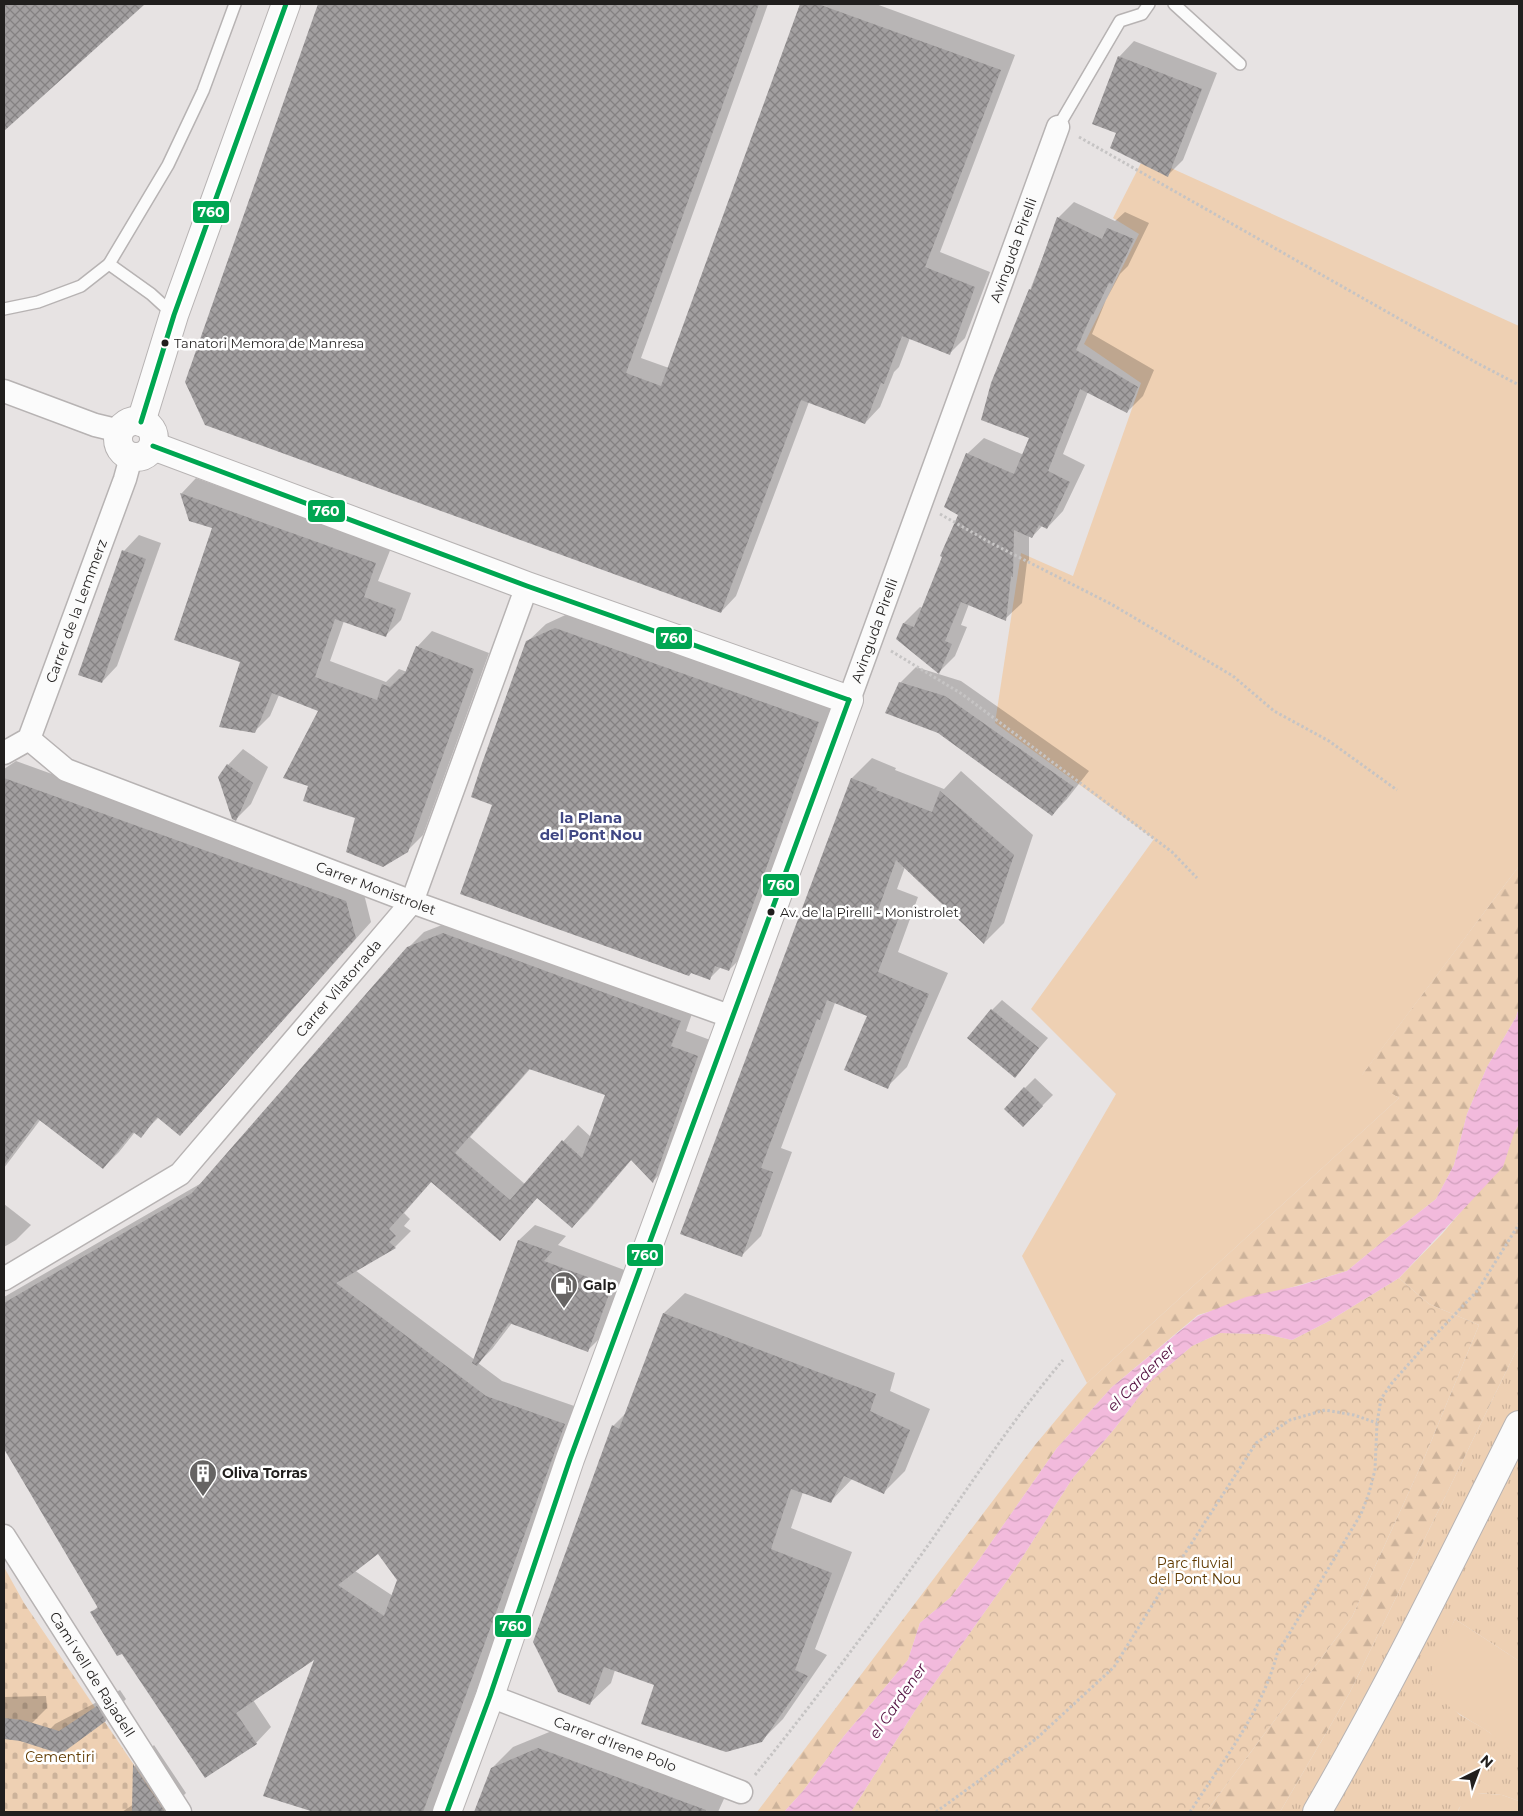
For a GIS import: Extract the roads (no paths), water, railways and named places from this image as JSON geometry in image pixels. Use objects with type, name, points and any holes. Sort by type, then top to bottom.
[{"type":"street","points":[[136,439],[174,315],[286,4]]},
{"type":"street","name":"Avinguda Pirelli","points":[[447,1812],[490,1696],[570,1459],[1058,127]]},
{"type":"street","points":[[4,391],[527,586],[848,700]]},
{"type":"street","name":"Carrer de la Lemmerz","points":[[29,739],[125,479],[136,439]]},
{"type":"street","name":"Carrer Vilatorrada","points":[[4,1279],[180,1174],[412,902],[527,586]]},
{"type":"street","points":[[4,753],[29,739]]},
{"type":"street","name":"Carrer Monistrolet","points":[[29,739],[66,770],[412,902],[732,1017]]},
{"type":"street","points":[[1317,1812],[1400,1662],[1519,1425]]},
{"type":"street","name":"Camí vell de Rajadell","points":[[4,1536],[180,1812]]},
{"type":"street","name":"Carrer d'Irene Polo","points":[[490,1696],[741,1792]]},
{"type":"lane","points":[[4,309],[38,302],[81,286],[110,264],[168,165],[203,91],[235,4]]},
{"type":"lane","points":[[1058,127],[1120,21],[1142,14],[1149,4]]},
{"type":"lane","points":[[1174,4],[1240,64]]},
{"type":"lane","points":[[110,264],[151,294],[174,315]]},
{"type":"water","name":"el Cardener","points":[[1519,1008],[1519,1124],[1514,1133],[1503,1167],[1399,1278],[1329,1321],[1292,1340],[1266,1334],[1220,1333],[1192,1346],[1151,1381],[1072,1479],[1013,1572],[916,1709],[851,1812],[784,1812],[803,1791],[844,1736],[908,1660],[920,1623],[951,1597],[1057,1448],[1112,1387],[1198,1316],[1246,1297],[1298,1286],[1347,1271],[1436,1199],[1454,1165],[1467,1114],[1487,1067],[1516,1017]]},
{"type":"place","name":"Tanatori Memora de Manresa","points":[[165,343]]},
{"type":"place","name":"Av. de la Pirelli - Monistrolet","points":[[771,912]]},
{"type":"place","name":"Galp","points":[[564,1309]]},
{"type":"place","name":"Oliva Torras","points":[[203,1497]]},
{"type":"district","name":"la Plana del Pont Nou","points":[[591,826]]},
{"type":"park label","name":"Parc fluvial del Pont Nou","points":[[1195,1572]]},
{"type":"park label","name":"Cementiri","points":[[60,1757]]}]
